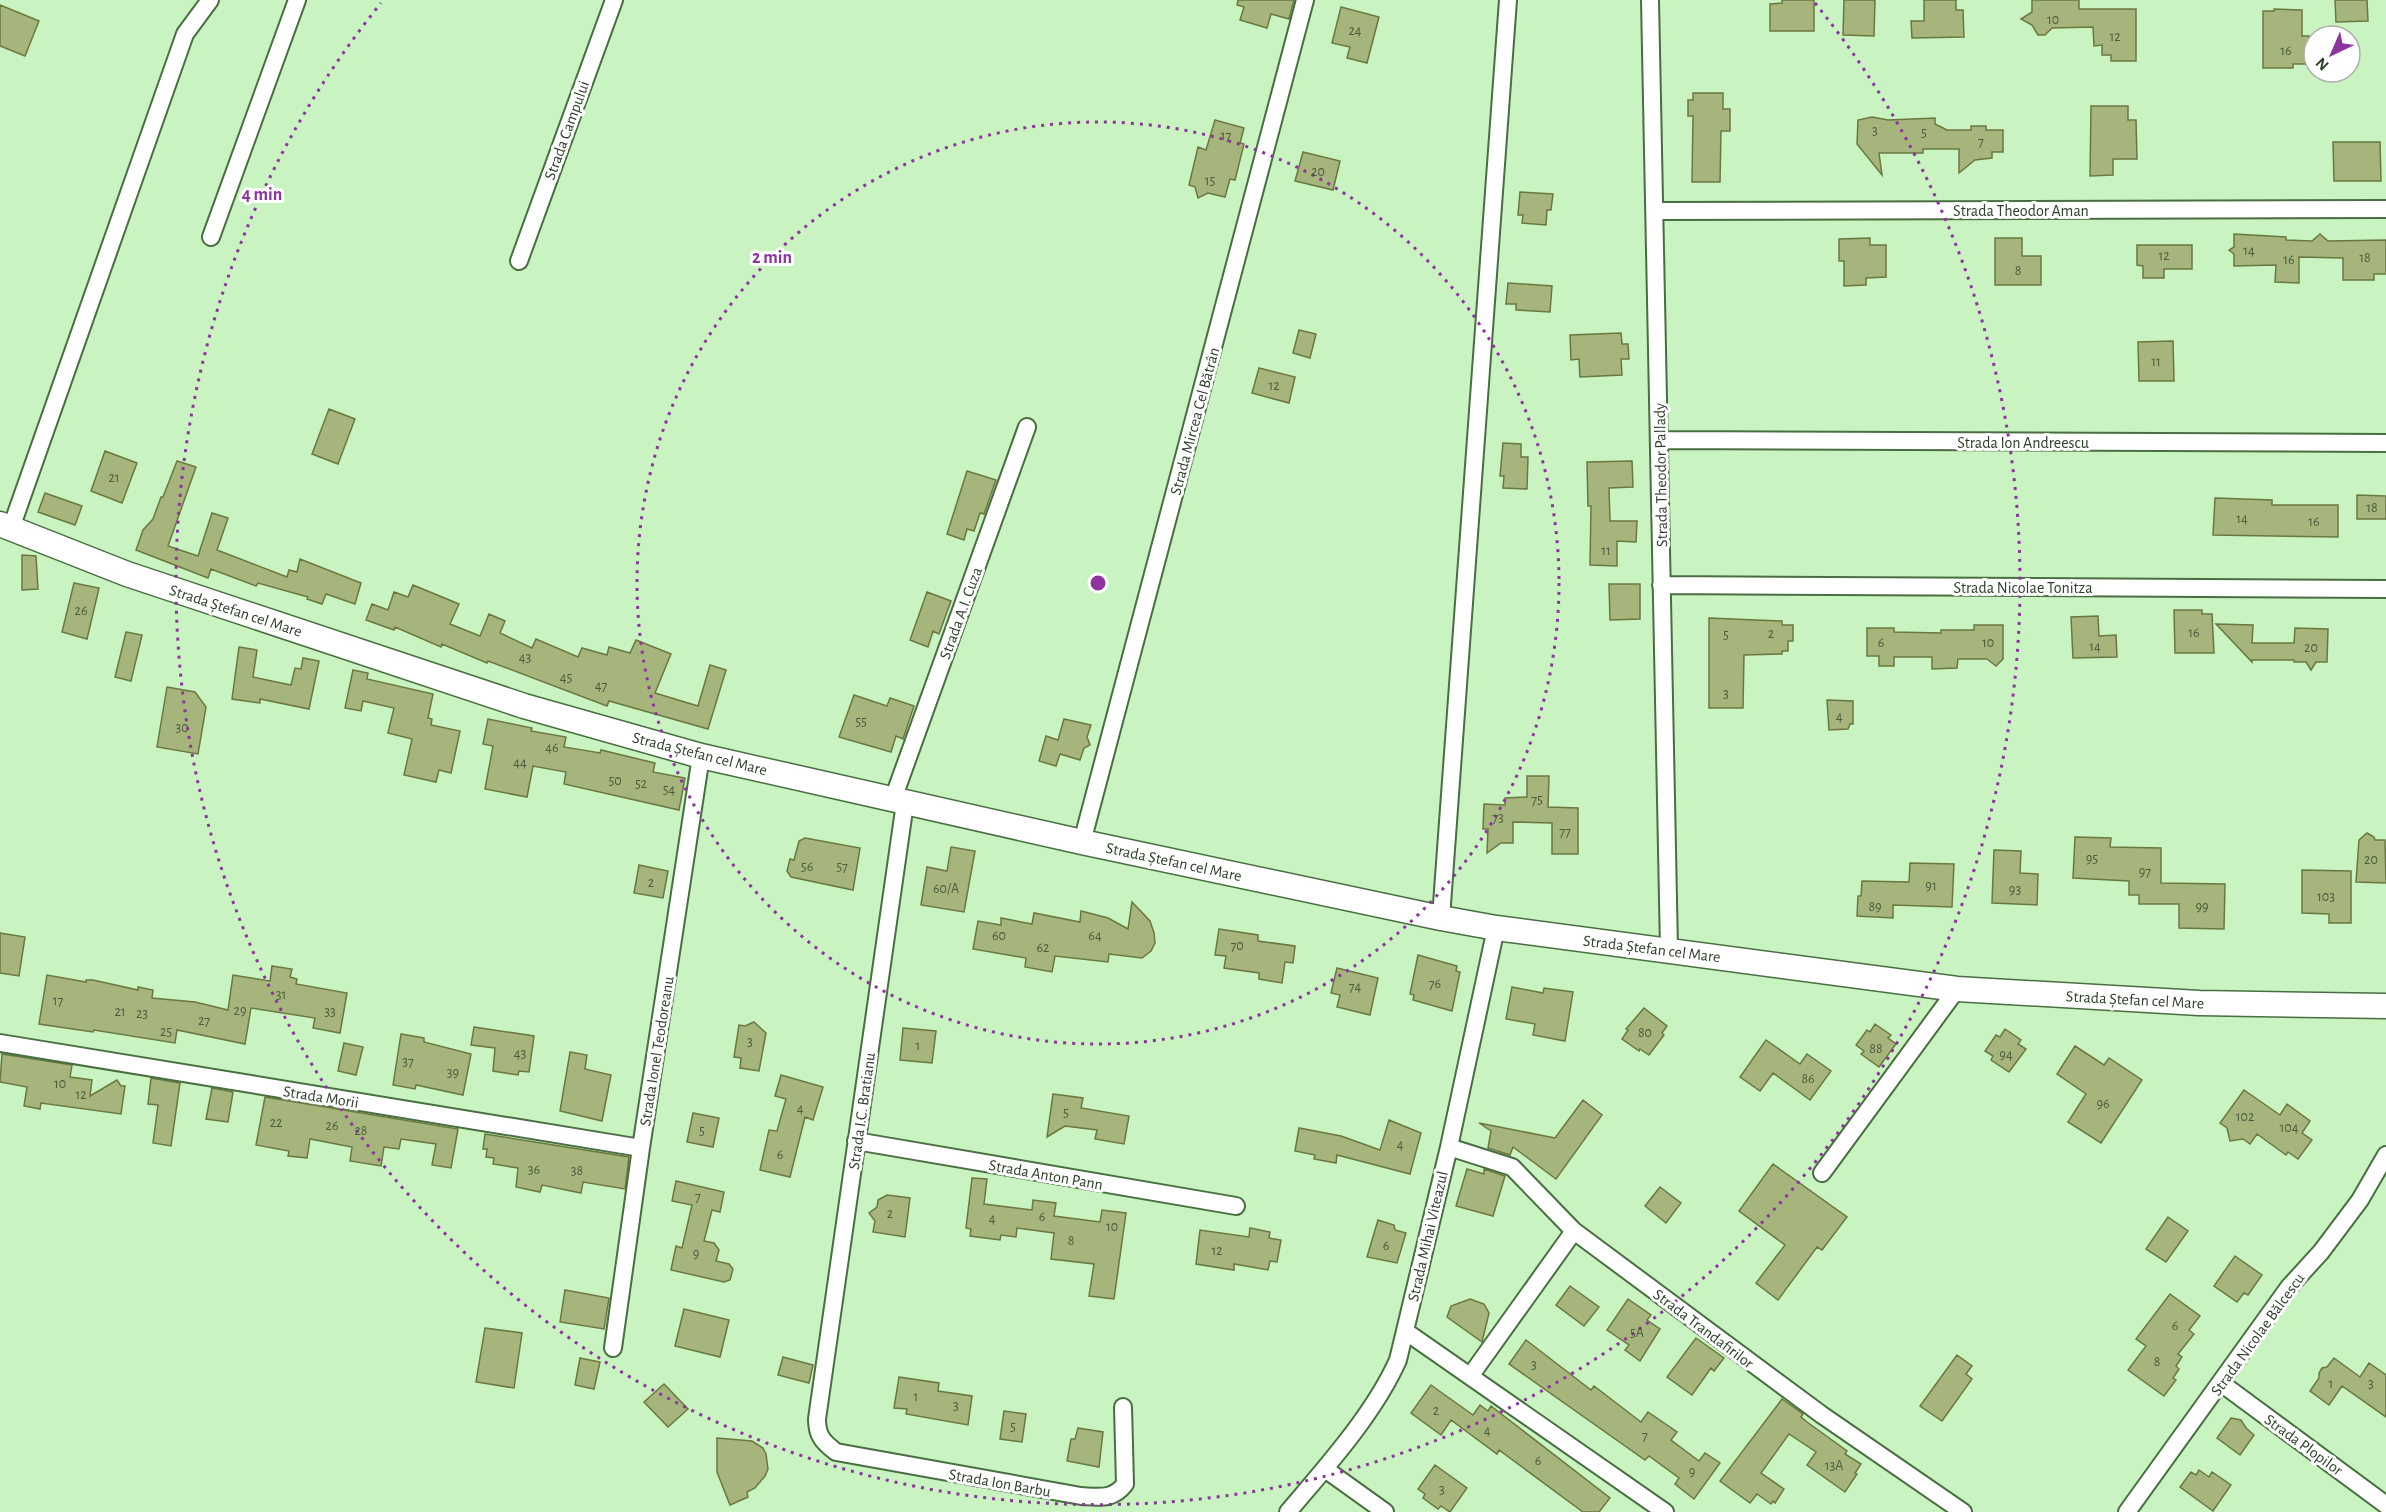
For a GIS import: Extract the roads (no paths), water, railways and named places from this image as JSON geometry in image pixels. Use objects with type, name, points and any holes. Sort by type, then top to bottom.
[{"type":"street","points":[[6,526],[185,34],[210,0]]},
{"type":"street","points":[[211,237],[297,0]]},
{"type":"street","name":"Strada Campului","points":[[519,261],[614,0]]},
{"type":"street","name":"Strada Mircea Cel Bătrân","points":[[1082,842],[1305,0]]},
{"type":"street","points":[[1441,918],[1508,0]]},
{"type":"street","name":"Strada Theodor Pallady","points":[[1650,0],[1669,949]]},
{"type":"street","name":"Strada Theodor Aman","points":[[1655,211],[2386,209]]},
{"type":"street","name":"Strada A.I. Cuza","points":[[899,801],[1027,427]]},
{"type":"street","name":"Strada Ion Andreescu","points":[[1660,440],[2386,443]]},
{"type":"street","name":"Strada Ștefan cel Mare","points":[[6,526],[127,574],[501,698],[701,756],[1082,842],[1441,918],[1496,928],[1669,949],[1957,989],[2199,1003],[2386,1006]]},
{"type":"street","name":"Strada Nicolae Tonitza","points":[[1661,585],[2386,590]]},
{"type":"street","name":"Strada Ionel Teodoreanu","points":[[613,1348],[701,756]]},
{"type":"street","name":"Strada I.C. Bratianu","points":[[817,1419],[856,1141],[899,801]]},
{"type":"street","name":"Strada Mihai Viteazul","points":[[1288,1512],[1325,1469],[1387,1384],[1398,1360],[1449,1147],[1496,928]]},
{"type":"street","points":[[1822,1173],[1957,989]]},
{"type":"street","name":"Strada Morii","points":[[0,1043],[641,1148]]},
{"type":"street","name":"Strada Anton Pann","points":[[856,1141],[1236,1206]]},
{"type":"street","name":"Strada Trandafirilor","points":[[1449,1147],[1512,1167],[1574,1231],[1822,1415],[1963,1512]]},
{"type":"street","name":"Strada Nicolae Bălcescu","points":[[2127,1512],[2289,1287],[2321,1252],[2360,1200],[2386,1155]]},
{"type":"street","points":[[1471,1375],[1574,1231]]},
{"type":"street","points":[[1405,1331],[1665,1512]]},
{"type":"street","name":"Strada Plopilor","points":[[2222,1383],[2386,1505]]},
{"type":"street","name":"Strada Ion Barbu","points":[[817,1419],[817,1431],[822,1442],[836,1452],[1081,1496],[1108,1497],[1119,1492],[1125,1484],[1123,1407]]},
{"type":"street","points":[[1325,1469],[1385,1512]]}]
